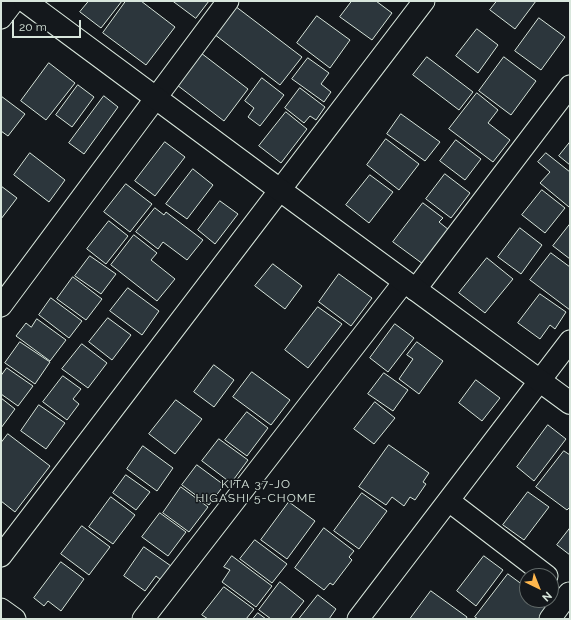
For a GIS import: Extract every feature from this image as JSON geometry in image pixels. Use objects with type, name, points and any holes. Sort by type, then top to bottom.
[{"type":"street","points":[[1,18],[14,1]]},
{"type":"street","points":[[25,1],[570,403]]},
{"type":"street","points":[[1,306],[228,1]]},
{"type":"street","points":[[1,556],[424,1]]},
{"type":"street","points":[[143,619],[570,86]]},
{"type":"street","points":[[358,619],[570,341]]},
{"type":"street","points":[[448,501],[536,568]]},
{"type":"street","points":[[550,619],[570,594],[559,585]]},
{"type":"street","points":[[1,609],[15,619]]},
{"type":"building","points":[[89,1],[122,1],[101,28],[80,12]]},
{"type":"building","points":[[126,1],[141,1],[175,27],[146,65],[103,33]]},
{"type":"building","points":[[173,1],[209,1],[196,18]]},
{"type":"building","points":[[352,1],[376,1],[392,13],[372,40],[340,17]]},
{"type":"building","points":[[497,1],[536,1],[515,29],[490,10]]},
{"type":"building","points":[[235,6],[302,57],[280,85],[214,34]]},
{"type":"building","points":[[317,16],[350,40],[330,68],[297,43]]},
{"type":"building","points":[[539,18],[565,37],[541,70],[515,51]]},
{"type":"building","points":[[477,29],[498,45],[478,73],[456,56]]},
{"type":"building","points":[[201,53],[248,89],[224,121],[177,85]]},
{"type":"building","points":[[427,57],[473,92],[459,110],[413,75]]},
{"type":"building","points":[[504,57],[536,81],[511,115],[479,91]]},
{"type":"building","points":[[308,58],[329,73],[321,84],[331,92],[324,102],[292,79]]},
{"type":"building","points":[[49,63],[75,83],[46,120],[21,101]]},
{"type":"building","points":[[262,78],[284,95],[260,126],[248,117],[254,108],[245,101]]},
{"type":"building","points":[[78,85],[94,97],[72,127],[56,115]]},
{"type":"building","points":[[300,88],[325,107],[316,120],[310,116],[304,123],[285,108]]},
{"type":"building","points":[[477,93],[498,110],[488,123],[510,140],[493,162],[449,129]]},
{"type":"building","points":[[1,96],[25,114],[8,136],[1,131]]},
{"type":"building","points":[[104,96],[118,107],[84,154],[69,143]]},
{"type":"building","points":[[286,112],[307,129],[281,163],[259,146]]},
{"type":"building","points":[[401,114],[440,142],[425,161],[387,134]]},
{"type":"building","points":[[386,139],[419,164],[399,190],[367,165]]},
{"type":"building","points":[[456,140],[481,159],[465,180],[440,161]]},
{"type":"building","points":[[165,142],[185,157],[155,196],[135,181]]},
{"type":"building","points":[[570,142],[570,165],[559,156]]},
{"type":"building","points":[[30,153],[65,180],[49,202],[14,175]]},
{"type":"building","points":[[546,153],[570,172],[569,207],[540,183],[550,172],[538,162]]},
{"type":"building","points":[[193,169],[213,185],[187,219],[166,204]]},
{"type":"building","points":[[445,174],[470,193],[451,218],[426,199]]},
{"type":"building","points":[[370,175],[393,192],[369,223],[346,205]]},
{"type":"building","points":[[126,184],[152,204],[130,232],[104,212]]},
{"type":"building","points":[[1,186],[17,198],[1,219]]},
{"type":"building","points":[[542,190],[565,208],[545,233],[522,215]]},
{"type":"building","points":[[220,201],[238,214],[215,244],[198,230]]},
{"type":"building","points":[[423,203],[443,218],[439,222],[449,230],[423,264],[393,242]]},
{"type":"building","points":[[155,208],[164,215],[166,212],[203,240],[187,260],[163,242],[158,249],[136,232]]},
{"type":"building","points":[[109,221],[128,236],[106,264],[87,249]]},
{"type":"building","points":[[570,224],[570,259],[553,246]]},
{"type":"building","points":[[520,228],[542,245],[521,274],[498,257]]},
{"type":"building","points":[[134,235],[157,253],[151,260],[175,279],[157,301],[111,265]]},
{"type":"building","points":[[551,253],[570,267],[570,310],[530,280]]},
{"type":"building","points":[[90,256],[116,274],[101,294],[75,276]]},
{"type":"building","points":[[487,258],[513,279],[485,313],[459,293]]},
{"type":"building","points":[[273,264],[302,286],[285,309],[255,286]]},
{"type":"building","points":[[339,274],[372,298],[351,326],[319,302]]},
{"type":"building","points":[[73,277],[102,299],[86,320],[57,299]]},
{"type":"building","points":[[128,288],[159,311],[142,335],[110,311]]},
{"type":"building","points":[[540,294],[566,312],[555,329],[550,325],[540,339],[518,323]]},
{"type":"building","points":[[51,298],[82,321],[69,338],[39,315]]},
{"type":"building","points":[[318,307],[342,324],[308,368],[285,350]]},
{"type":"building","points":[[108,318],[131,335],[112,360],[89,342]]},
{"type":"building","points":[[37,319],[66,340],[50,361],[16,336],[26,323],[31,327]]},
{"type":"building","points":[[395,324],[414,338],[388,372],[370,358]]},
{"type":"building","points":[[20,342],[50,362],[35,384],[5,363]]},
{"type":"building","points":[[417,342],[443,361],[419,394],[399,379],[413,359],[407,355]]},
{"type":"building","points":[[82,344],[107,363],[88,388],[62,369]]},
{"type":"building","points":[[214,365],[234,380],[214,407],[194,392]]},
{"type":"building","points":[[7,368],[33,386],[18,406],[1,394],[1,376]]},
{"type":"building","points":[[252,372],[290,400],[271,425],[233,397]]},
{"type":"building","points":[[384,373],[408,390],[393,411],[368,394]]},
{"type":"building","points":[[63,376],[81,389],[73,399],[79,404],[67,420],[43,402]]},
{"type":"building","points":[[476,380],[500,398],[482,421],[459,403]]},
{"type":"building","points":[[1,398],[15,409],[1,428]]},
{"type":"building","points":[[176,400],[202,419],[175,454],[149,434]]},
{"type":"building","points":[[375,402],[395,418],[374,444],[354,429]]},
{"type":"building","points":[[39,405],[65,423],[46,449],[21,431]]},
{"type":"building","points":[[247,412],[268,428],[247,456],[225,440]]},
{"type":"building","points":[[548,425],[566,439],[534,481],[517,467]]},
{"type":"building","points":[[8,434],[50,466],[15,512],[1,501],[1,443]]},
{"type":"building","points":[[219,439],[248,460],[231,483],[202,461]]},
{"type":"building","points":[[389,445],[429,473],[423,482],[426,484],[415,500],[410,497],[404,506],[392,497],[386,505],[359,487]]},
{"type":"building","points":[[143,446],[173,468],[157,491],[127,469]]},
{"type":"building","points":[[564,451],[570,455],[570,507],[567,510],[536,487]]},
{"type":"building","points":[[197,465],[224,485],[209,505],[182,485]]},
{"type":"building","points":[[126,475],[150,492],[136,510],[113,493]]},
{"type":"building","points":[[181,487],[208,507],[189,532],[163,513]]},
{"type":"building","points":[[528,492],[549,507],[524,540],[503,525]]},
{"type":"building","points":[[362,493],[387,511],[359,549],[334,531]]},
{"type":"building","points":[[111,497],[135,515],[113,544],[89,527]]},
{"type":"building","points":[[289,502],[315,521],[287,559],[261,540]]},
{"type":"building","points":[[160,513],[186,532],[168,556],[142,537]]},
{"type":"building","points":[[82,526],[110,547],[89,575],[61,554]]},
{"type":"building","points":[[324,528],[354,551],[349,557],[352,560],[333,585],[330,583],[324,590],[295,568]]},
{"type":"building","points":[[570,528],[570,555],[557,545]]},
{"type":"building","points":[[255,540],[287,564],[272,583],[240,559]]},
{"type":"building","points":[[144,547],[171,566],[161,580],[156,576],[145,591],[124,576]]},
{"type":"building","points":[[232,556],[272,586],[256,607],[222,582],[230,570],[224,567]]},
{"type":"building","points":[[484,556],[503,570],[476,606],[457,591]]},
{"type":"building","points":[[61,562],[84,579],[61,611],[48,601],[44,606],[34,598]]},
{"type":"building","points":[[508,574],[519,582],[519,608],[548,608],[540,619],[478,619],[475,617]]},
{"type":"building","points":[[280,582],[304,601],[290,619],[271,619],[259,610]]},
{"type":"building","points":[[224,587],[254,609],[246,619],[208,619],[202,615]]},
{"type":"building","points":[[431,591],[467,617],[466,619],[410,619]]},
{"type":"building","points":[[318,595],[336,609],[329,619],[299,619]]},
{"type":"building","points":[[258,613],[266,619],[253,619]]},
{"type":"district","name":"KITA 37-JO HIGASHI 5-CHOME","points":[[256,491]]}]
